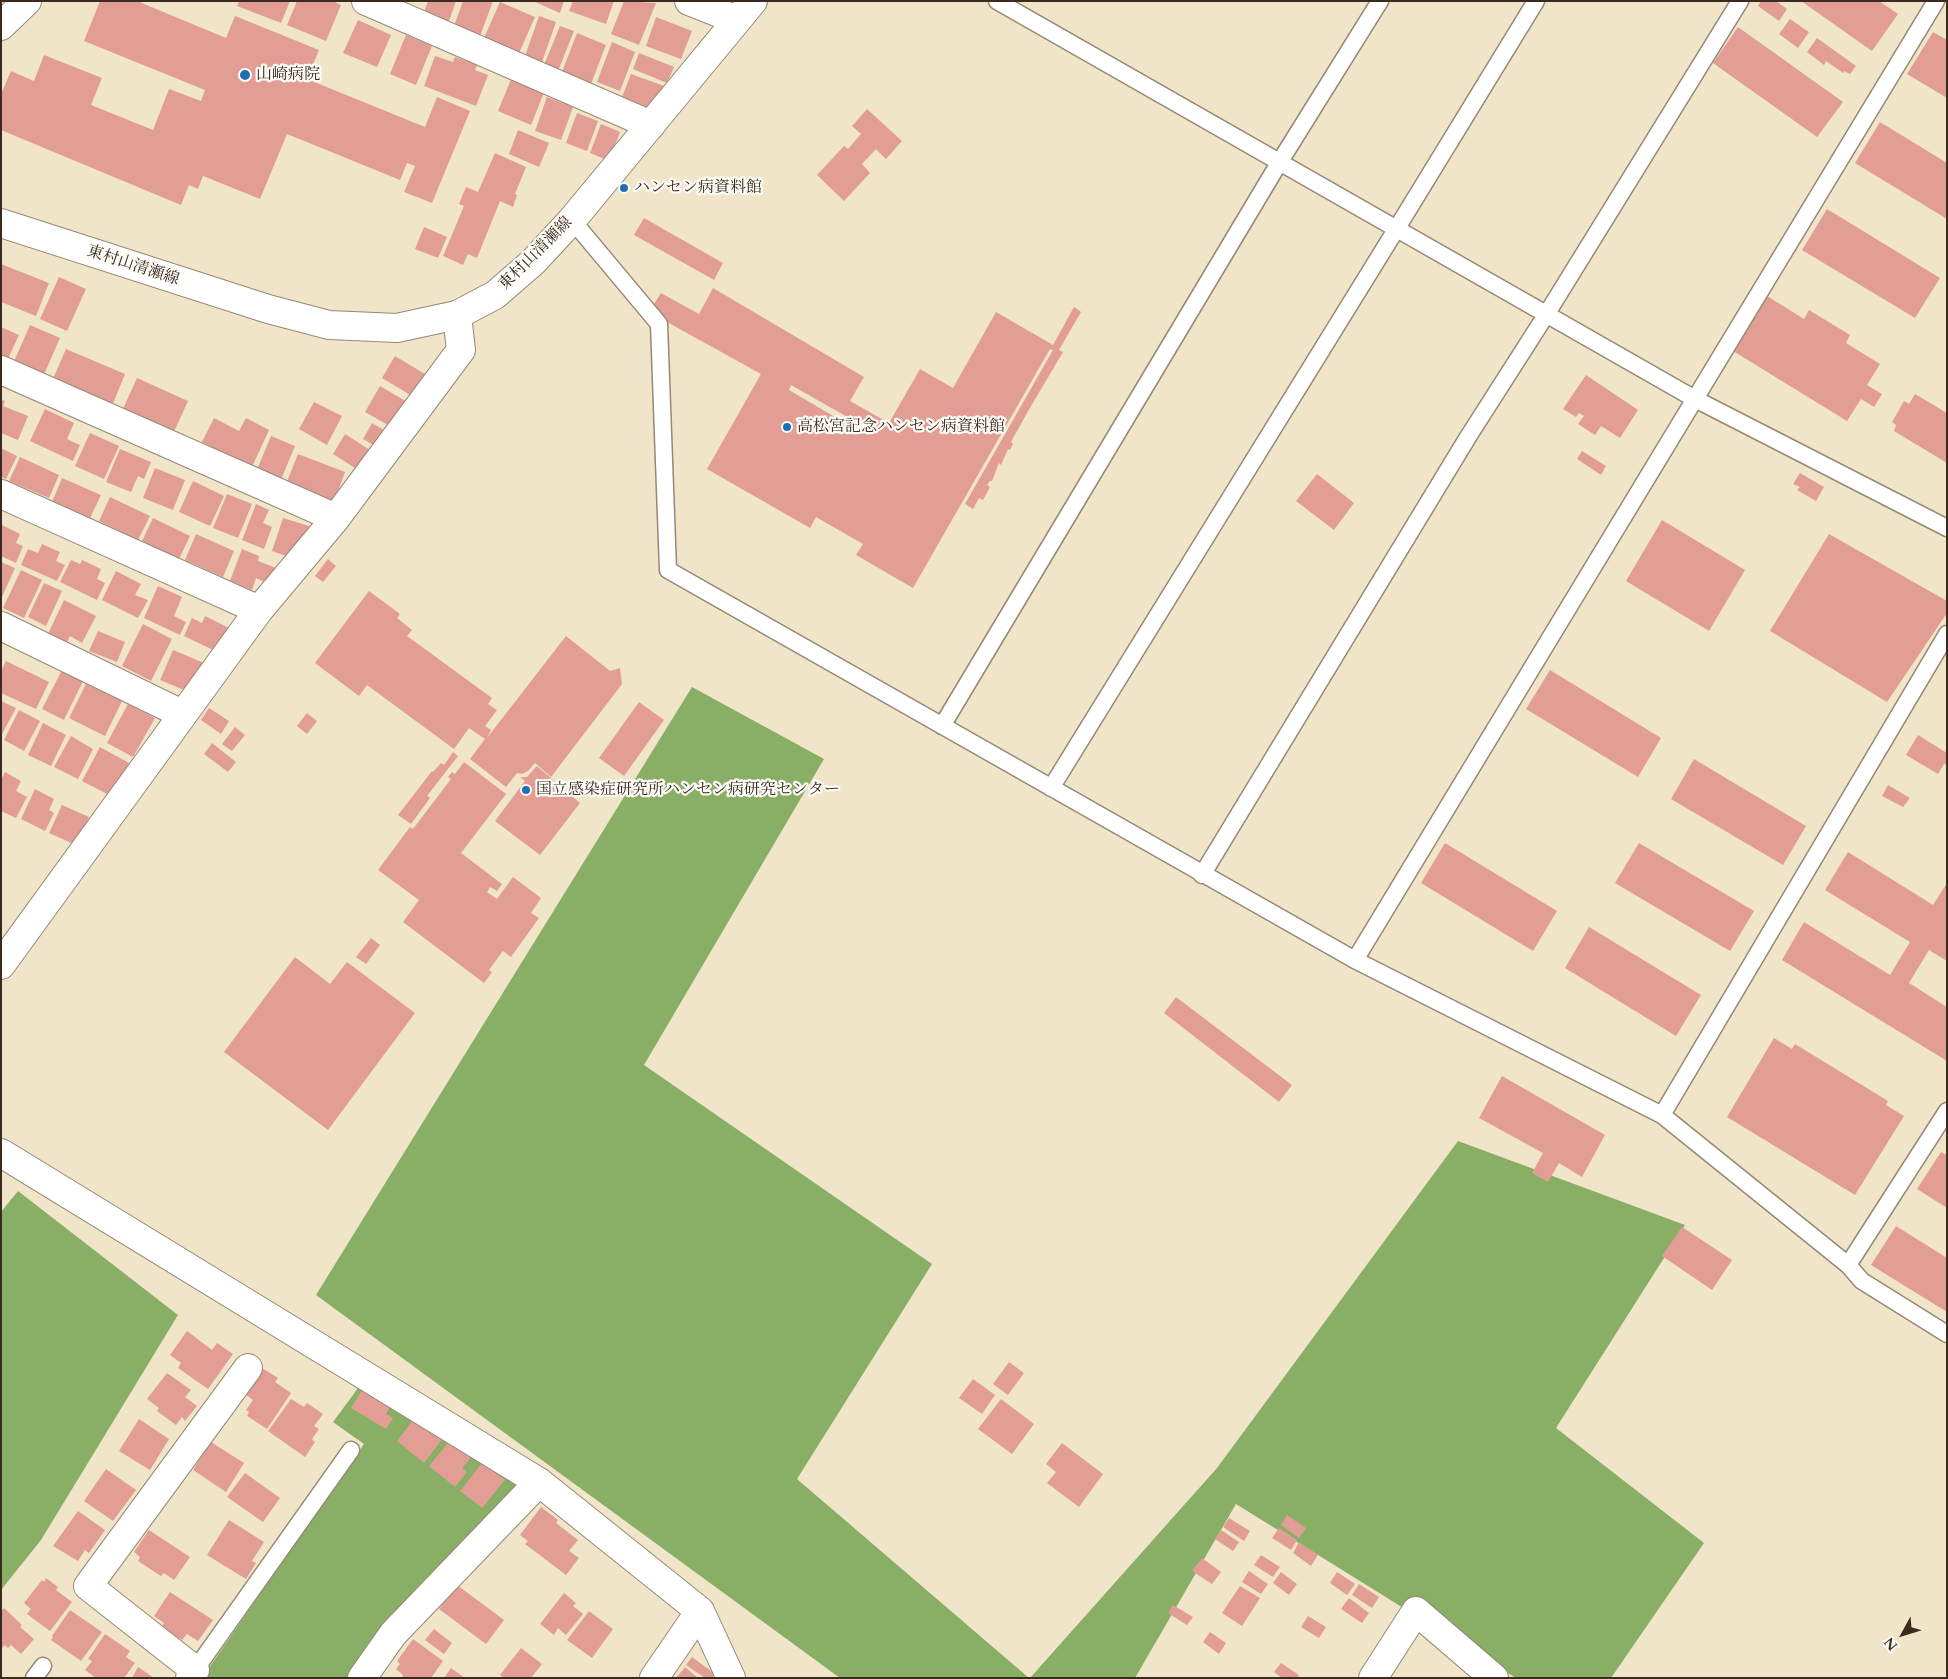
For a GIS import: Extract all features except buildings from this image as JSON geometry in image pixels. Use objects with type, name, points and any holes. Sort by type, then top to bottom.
[{"type":"street","points":[[1,26],[27,1]]},
{"type":"street","points":[[366,1],[651,125]]},
{"type":"street","points":[[689,1],[745,11]]},
{"type":"street","name":"東村山清瀬線","points":[[1,224],[268,309],[329,325],[397,328],[457,315],[495,295],[532,262],[572,220],[745,11]]},
{"type":"street","points":[[1,965],[259,610],[336,518],[461,350],[457,315]]},
{"type":"street","points":[[1,370],[336,518]]},
{"type":"street","points":[[1,494],[259,610]]},
{"type":"street","points":[[1,626],[182,714]]},
{"type":"street","points":[[1,1153],[538,1482],[700,1611],[731,1678]]},
{"type":"street","points":[[193,1674],[88,1586],[248,1368]]},
{"type":"street","points":[[362,1678],[393,1634],[538,1482]]},
{"type":"street","points":[[654,1678],[700,1611]]},
{"type":"street","points":[[1373,1678],[1416,1611],[1494,1678]]},
{"type":"lane","points":[[997,1],[1695,399],[1947,528]]},
{"type":"lane","points":[[942,726],[1279,163],[1380,1]]},
{"type":"lane","points":[[1051,788],[1536,1]]},
{"type":"lane","points":[[1202,875],[1468,437],[1546,315],[1740,1]]},
{"type":"lane","points":[[1354,960],[1936,1]]},
{"type":"lane","points":[[572,220],[659,324],[668,570],[1354,960],[1662,1115],[1848,1265],[1862,1281],[1947,1334]]},
{"type":"lane","points":[[1662,1115],[1947,634]]},
{"type":"lane","points":[[1848,1265],[1947,1111]]},
{"type":"lane","points":[[193,1674],[351,1450]]},
{"type":"green space","points":[[692,687],[824,759],[644,1065],[932,1264],[797,1479],[1029,1678],[840,1678],[316,1295]]},
{"type":"green space","points":[[1458,1141],[1685,1225],[1556,1428],[1704,1543],[1611,1678],[1516,1678],[1236,1504],[1135,1678],[1030,1678],[1217,1468]]},
{"type":"green space","points":[[18,1191],[178,1315],[41,1540],[1,1590],[1,1212]]},
{"type":"green space","points":[[361,1384],[528,1492],[351,1678],[202,1678],[364,1444],[333,1422]]},
{"type":"place","name":"山崎病院","points":[[245,75]]},
{"type":"place","name":"ハンセン病資料館","points":[[624,188]]},
{"type":"place","name":"高松宮記念ハンセン病資料館","points":[[787,427]]},
{"type":"place","name":"国立感染症研究所ハンセン病研究センター","points":[[526,790]]}]
